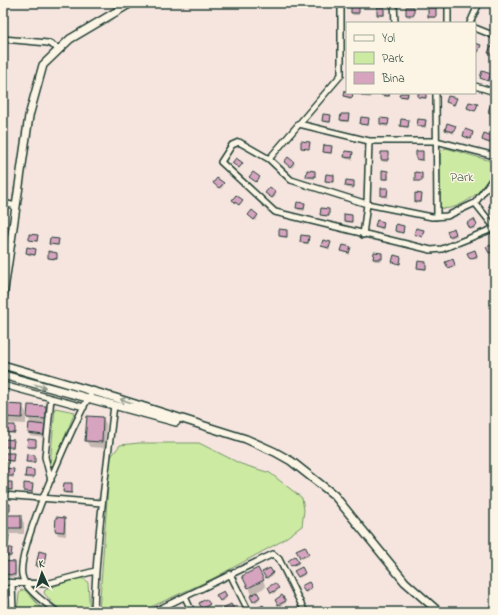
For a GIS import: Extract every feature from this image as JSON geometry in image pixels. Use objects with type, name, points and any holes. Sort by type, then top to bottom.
[{"type":"main road","points":[[3,297],[6,255],[16,206],[29,116],[43,65],[70,39],[131,3]]},
{"type":"main road","points":[[3,365],[246,439],[268,448],[291,461],[334,495],[405,582],[439,612]]},
{"type":"main road","points":[[3,375],[232,438],[265,450],[292,466],[326,492],[403,586],[434,612]]},
{"type":"street","points":[[268,159],[341,75],[342,3]]},
{"type":"street","points":[[394,3],[395,22]]},
{"type":"street","points":[[448,3],[448,22]]},
{"type":"street","points":[[470,22],[479,3]]},
{"type":"street","points":[[476,28],[495,34]]},
{"type":"street","points":[[3,38],[48,43],[60,49]]},
{"type":"street","points":[[341,75],[346,75]]},
{"type":"street","points":[[476,86],[495,92]]},
{"type":"street","points":[[436,94],[437,217]]},
{"type":"street","points":[[299,124],[368,141],[436,141],[495,156]]},
{"type":"street","points":[[363,234],[367,204],[368,141]]},
{"type":"street","points":[[475,203],[495,228],[442,249],[431,250],[275,212],[220,162],[232,146],[239,142],[268,159],[291,180],[367,204],[437,217],[447,216],[475,203],[495,176]]},
{"type":"street","points":[[3,203],[16,206]]},
{"type":"street","points":[[3,385],[84,406]]},
{"type":"street","points":[[57,612],[42,601],[25,583],[21,575],[28,538],[51,480],[92,391]]},
{"type":"street","points":[[51,398],[45,457],[51,480]]},
{"type":"street","points":[[94,612],[95,571],[114,405]]},
{"type":"street","points":[[3,495],[44,497],[102,503]]},
{"type":"street","points":[[153,612],[273,554],[279,559],[305,612]]},
{"type":"street","points":[[3,582],[46,584],[95,571]]},
{"type":"street","points":[[230,574],[249,612]]},
{"type":"street","points":[[12,583],[12,612]]},
{"type":"street","points":[[185,597],[192,612]]},
{"type":"green space","name":"Park","points":[[446,148],[491,161],[492,169],[489,178],[483,186],[467,201],[458,206],[441,208],[440,151]]},
{"type":"green space","points":[[55,408],[75,412],[53,466],[50,465]]},
{"type":"green space","points":[[139,443],[199,443],[241,464],[270,473],[302,498],[304,510],[302,526],[280,542],[212,579],[140,612],[99,612],[110,458],[120,445]]},
{"type":"green space","points":[[78,577],[86,580],[88,583],[90,612],[63,611],[59,609],[44,593],[45,590]]},
{"type":"green space","points":[[21,590],[25,590],[45,612],[17,612],[19,594]]},
{"type":"building","points":[[351,5],[359,5],[359,13],[351,13]]},
{"type":"building","points":[[377,7],[384,7],[384,15],[377,15]]},
{"type":"building","points":[[406,7],[414,7],[414,15],[406,15]]},
{"type":"building","points":[[428,8],[436,8],[436,17],[428,17]]},
{"type":"building","points":[[476,43],[481,45],[478,52],[476,51]]},
{"type":"building","points":[[491,46],[495,48],[495,55],[488,53]]},
{"type":"building","points":[[482,71],[491,74],[488,81],[480,78]]},
{"type":"building","points":[[345,90],[346,94],[353,94],[352,98],[344,96]]},
{"type":"building","points":[[362,94],[371,94],[370,96],[362,96]]},
{"type":"building","points":[[381,94],[390,94],[389,96]]},
{"type":"building","points":[[400,94],[408,94],[407,97],[399,96]]},
{"type":"building","points":[[418,94],[426,94],[426,98],[418,97]]},
{"type":"building","points":[[448,96],[457,98],[454,105],[446,102]]},
{"type":"building","points":[[469,102],[478,104],[475,111],[467,108]]},
{"type":"building","points":[[490,106],[495,107],[495,115],[488,112]]},
{"type":"building","points":[[323,114],[331,115],[330,122],[322,121]]},
{"type":"building","points":[[341,114],[349,114],[348,121],[340,120]]},
{"type":"building","points":[[361,117],[369,118],[368,125],[360,124]]},
{"type":"building","points":[[380,118],[389,119],[388,125],[380,124]]},
{"type":"building","points":[[401,119],[409,120],[408,127],[400,126]]},
{"type":"building","points":[[418,119],[426,120],[425,126],[417,126]]},
{"type":"building","points":[[447,123],[456,126],[453,132],[445,130]]},
{"type":"building","points":[[465,129],[473,132],[471,139],[463,136]]},
{"type":"building","points":[[484,133],[492,136],[490,143],[482,140]]},
{"type":"building","points":[[301,141],[310,142],[309,149],[301,148]]},
{"type":"building","points":[[324,145],[332,146],[331,153],[323,152]]},
{"type":"building","points":[[345,151],[353,152],[352,158],[344,157]]},
{"type":"building","points":[[416,151],[423,151],[423,160],[416,159]]},
{"type":"building","points":[[381,152],[388,152],[388,160],[381,160]]},
{"type":"building","points":[[288,157],[294,162],[290,167],[284,162]]},
{"type":"building","points":[[236,158],[243,163],[239,168],[232,163]]},
{"type":"building","points":[[307,170],[315,171],[315,177],[306,177]]},
{"type":"building","points":[[382,170],[388,171],[388,179],[382,179]]},
{"type":"building","points":[[253,172],[260,177],[256,182],[249,177]]},
{"type":"building","points":[[415,172],[422,173],[422,181],[415,181]]},
{"type":"building","points":[[326,174],[334,175],[334,182],[325,181]]},
{"type":"building","points":[[217,178],[224,183],[219,188],[213,183]]},
{"type":"building","points":[[346,180],[354,181],[354,187],[345,186]]},
{"type":"building","points":[[270,187],[276,192],[272,198],[265,193]]},
{"type":"building","points":[[381,188],[388,188],[387,196],[381,196]]},
{"type":"building","points":[[415,193],[422,194],[421,202],[415,202]]},
{"type":"building","points":[[236,195],[243,200],[239,205],[232,200]]},
{"type":"building","points":[[494,201],[495,202],[494,211],[488,207]]},
{"type":"building","points":[[297,202],[305,203],[304,209],[296,208]]},
{"type":"building","points":[[321,208],[329,209],[329,216],[320,215]]},
{"type":"building","points":[[252,210],[258,215],[254,220],[248,215]]},
{"type":"building","points":[[344,214],[352,215],[352,222],[344,221]]},
{"type":"building","points":[[474,219],[477,225],[470,229],[467,223]]},
{"type":"building","points":[[377,220],[384,222],[383,228],[375,226]]},
{"type":"building","points":[[396,224],[404,226],[403,233],[395,231]]},
{"type":"building","points":[[416,228],[424,230],[422,237],[414,234]]},
{"type":"building","points":[[454,228],[456,234],[449,237],[447,231]]},
{"type":"building","points":[[279,229],[287,230],[287,237],[279,236]]},
{"type":"building","points":[[29,234],[38,235],[37,241],[29,240]]},
{"type":"building","points":[[301,235],[309,236],[308,243],[300,242]]},
{"type":"building","points":[[50,238],[59,239],[58,245],[49,244]]},
{"type":"building","points":[[323,240],[331,242],[329,248],[321,246]]},
{"type":"building","points":[[494,244],[495,251],[489,253],[486,247]]},
{"type":"building","points":[[343,245],[351,247],[349,253],[341,251]]},
{"type":"building","points":[[27,247],[36,249],[35,255],[26,253]]},
{"type":"building","points":[[475,250],[477,256],[470,259],[467,253]]},
{"type":"building","points":[[48,251],[57,253],[57,259],[48,258]]},
{"type":"building","points":[[374,252],[382,253],[382,259],[373,259]]},
{"type":"building","points":[[394,255],[401,257],[400,264],[392,262]]},
{"type":"building","points":[[453,259],[455,265],[448,268],[445,262]]},
{"type":"building","points":[[418,261],[426,262],[426,269],[417,268]]},
{"type":"building","points":[[5,404],[23,405],[22,418],[5,417]]},
{"type":"building","points":[[28,405],[46,406],[46,419],[27,418]]},
{"type":"building","points":[[87,416],[103,417],[102,442],[85,441]]},
{"type":"building","points":[[29,423],[45,425],[44,435],[28,433]]},
{"type":"building","points":[[7,425],[15,425],[15,433],[6,432]]},
{"type":"building","points":[[5,439],[14,440],[13,447],[5,447]]},
{"type":"building","points":[[28,439],[36,440],[36,447],[27,447]]},
{"type":"building","points":[[5,453],[14,453],[13,461],[5,460]]},
{"type":"building","points":[[27,454],[35,455],[35,462],[26,462]]},
{"type":"building","points":[[5,468],[14,469],[13,476],[5,476]]},
{"type":"building","points":[[26,469],[34,470],[34,477],[25,477]]},
{"type":"building","points":[[4,482],[12,482],[12,490],[3,489]]},
{"type":"building","points":[[24,483],[33,484],[32,492],[24,491]]},
{"type":"building","points":[[64,483],[72,483],[72,493],[63,492]]},
{"type":"building","points":[[3,503],[10,504],[10,511],[3,511]]},
{"type":"building","points":[[3,515],[21,515],[21,528],[3,528]]},
{"type":"building","points":[[56,517],[65,518],[64,532],[55,531]]},
{"type":"building","points":[[3,535],[9,535],[8,543],[3,542]]},
{"type":"building","points":[[305,546],[309,554],[300,558],[296,550]]},
{"type":"building","points":[[3,548],[12,548],[11,556],[3,556]]},
{"type":"building","points":[[39,551],[46,553],[44,563],[41,563],[41,567],[36,566]]},
{"type":"building","points":[[295,556],[299,562],[291,566],[288,561]]},
{"type":"building","points":[[3,561],[15,562],[15,575],[3,574]]},
{"type":"building","points":[[302,567],[305,573],[298,577],[294,571]]},
{"type":"building","points":[[258,568],[264,580],[248,588],[242,576]]},
{"type":"building","points":[[270,568],[273,573],[266,578],[262,572]]},
{"type":"building","points":[[309,582],[312,587],[305,592],[301,586]]},
{"type":"building","points":[[275,583],[279,588],[271,593],[268,587]]},
{"type":"building","points":[[3,591],[11,592],[10,612],[3,612]]},
{"type":"building","points":[[224,591],[227,596],[220,601],[216,595]]},
{"type":"building","points":[[257,592],[260,597],[253,602],[250,596]]},
{"type":"building","points":[[282,595],[286,601],[278,605],[275,600]]},
{"type":"building","points":[[206,599],[210,604],[202,609],[199,603]]},
{"type":"building","points":[[231,604],[234,609],[226,612],[223,608]]},
{"type":"building","points":[[263,605],[267,610],[258,612],[256,609]]},
{"type":"building","points":[[288,608],[291,612],[281,612]]},
{"type":"building","points":[[323,608],[325,612],[316,612]]}]
